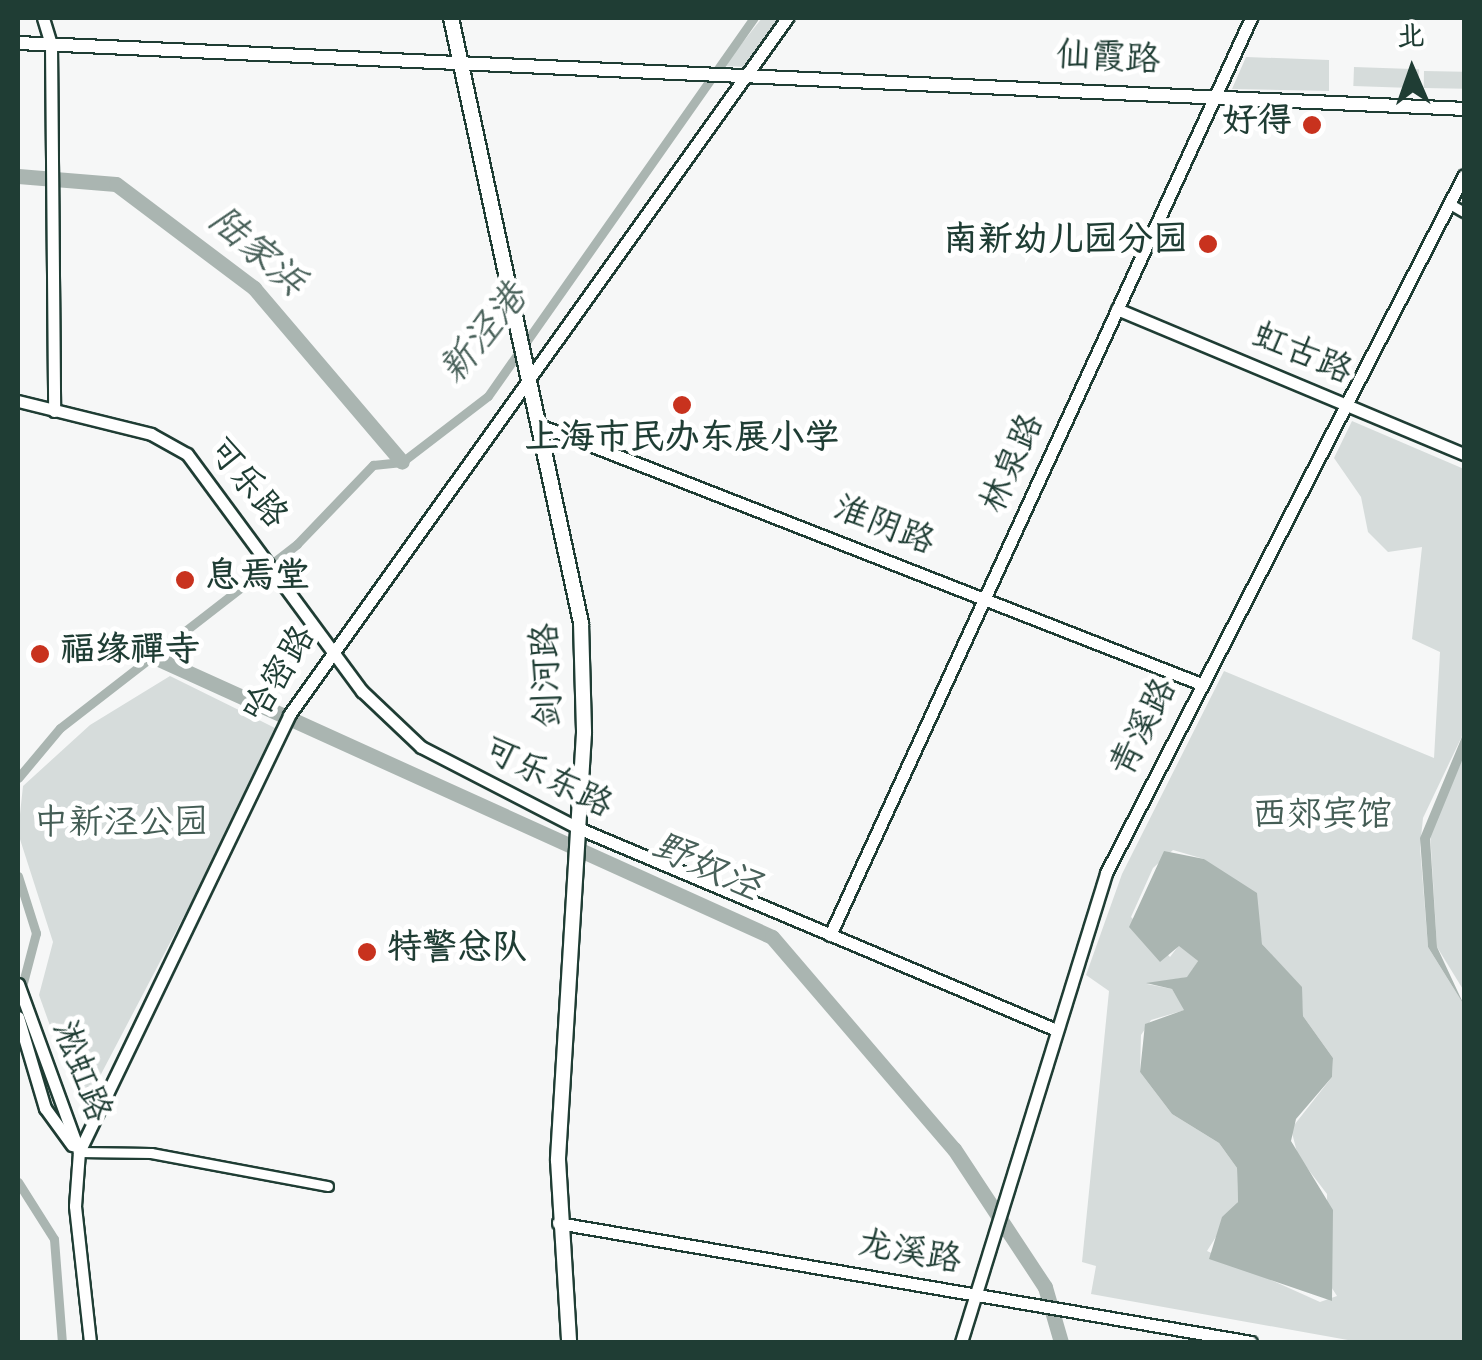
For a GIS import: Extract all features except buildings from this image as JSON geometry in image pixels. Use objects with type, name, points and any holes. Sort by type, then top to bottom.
[{"type":"main road","name":"剑河路","points":[[452,18],[544,427],[581,622],[578,828],[558,1224],[569,1342]]},
{"type":"main road","name":"仙霞路","points":[[18,43],[1464,109]]},
{"type":"street","points":[[43,18],[51,44],[54,411]]},
{"type":"street","name":"哈密路","points":[[90,1342],[79,1152],[287,720],[331,646],[532,375],[787,18]]},
{"type":"street","name":"林泉路","points":[[830,935],[1251,18]]},
{"type":"street","name":"青溪路","points":[[962,1342],[1054,1028],[1106,874],[1464,175]]},
{"type":"street","points":[[1450,204],[1464,212]]},
{"type":"street","name":"虹古路","points":[[1116,309],[1464,454]]},
{"type":"street","name":"可乐路","points":[[18,402],[170,442],[266,555],[331,646]]},
{"type":"street","name":"淮阴路","points":[[544,427],[1201,684]]},
{"type":"street","name":"可乐东路","points":[[331,646],[380,714],[420,747],[578,828],[1054,1028]]},
{"type":"street","name":"淞虹路","points":[[18,984],[31,1043]]},
{"type":"street","name":"淞虹路","points":[[18,1018],[79,1152]]},
{"type":"street","points":[[79,1152],[151,1154],[328,1186]]},
{"type":"street","name":"龙溪路","points":[[558,1224],[1251,1342]]},
{"type":"green space","points":[[762,18],[780,18],[746,67],[724,66]]},
{"type":"green space","points":[[1246,57],[1329,60],[1329,91],[1232,89]]},
{"type":"green space","points":[[1354,67],[1419,69],[1418,88],[1353,86]]},
{"type":"green space","points":[[1424,71],[1464,72],[1464,89],[1424,88]]},
{"type":"green space","name":"西郊宾馆","points":[[1352,421],[1464,469],[1464,732],[1423,818],[1420,847],[1428,947],[1464,1005],[1464,1342],[1359,1342],[1091,1294],[1096,1266],[1082,1262],[1109,991],[1086,975],[1122,874],[1224,671],[1434,758],[1440,652],[1412,639],[1422,547],[1388,552],[1368,532],[1361,497],[1334,458]],"holes":[[[1173,850],[1204,859],[1257,917],[1262,944],[1301,987],[1303,1016],[1333,1058],[1332,1077],[1291,1129],[1298,1156],[1327,1194],[1328,1282],[1337,1296],[1320,1302],[1207,1251],[1238,1202],[1237,1168],[1219,1143],[1172,1114],[1140,1072],[1141,1035],[1151,1020],[1185,1010],[1172,989],[1147,984],[1188,977],[1198,961],[1179,945],[1170,957],[1131,917],[1153,868]]]},
{"type":"green space","name":"中新泾公园","points":[[170,676],[281,731],[88,1099],[76,1098],[39,995],[53,942],[18,833],[23,786],[90,725]]},
{"type":"green space","name":"西郊宾馆","points":[[1464,756],[1464,991],[1437,947],[1430,832]]},
{"type":"shaded area","points":[[1464,732],[1464,756],[1430,839],[1437,947],[1464,1005],[1428,947],[1420,838]]},
{"type":"shaded area","points":[[1164,851],[1204,859],[1257,893],[1262,944],[1302,987],[1303,1016],[1333,1058],[1332,1077],[1296,1119],[1291,1141],[1333,1210],[1332,1301],[1209,1259],[1222,1217],[1238,1202],[1237,1168],[1219,1143],[1172,1114],[1140,1072],[1145,1024],[1184,1010],[1172,989],[1146,983],[1187,977],[1198,961],[1179,946],[1160,962],[1129,927]]},
{"type":"waterway","name":"新泾港","points":[[18,778],[60,728],[297,544],[373,465],[402,462],[488,396],[754,18]]},
{"type":"waterway","name":"陆家浜","points":[[18,176],[116,184],[254,288],[402,462]]},
{"type":"waterway","name":"野奴泾","points":[[154,657],[772,937],[954,1149],[1045,1287],[1061,1342]]},
{"type":"waterway","name":"新泾港","points":[[18,876],[36,933],[21,990]]},
{"type":"waterway","name":"新泾港","points":[[18,1182],[54,1239],[62,1342]]},
{"type":"place","name":"好得","points":[[1312,125]]},
{"type":"place","name":"南新幼儿园分园","points":[[1208,244]]},
{"type":"place","name":"上海市民办东展小学","points":[[682,405]]},
{"type":"place","name":"息焉堂","points":[[185,580]]},
{"type":"place","name":"福缘禪寺","points":[[40,654]]},
{"type":"place","name":"特警总队","points":[[367,952]]}]
